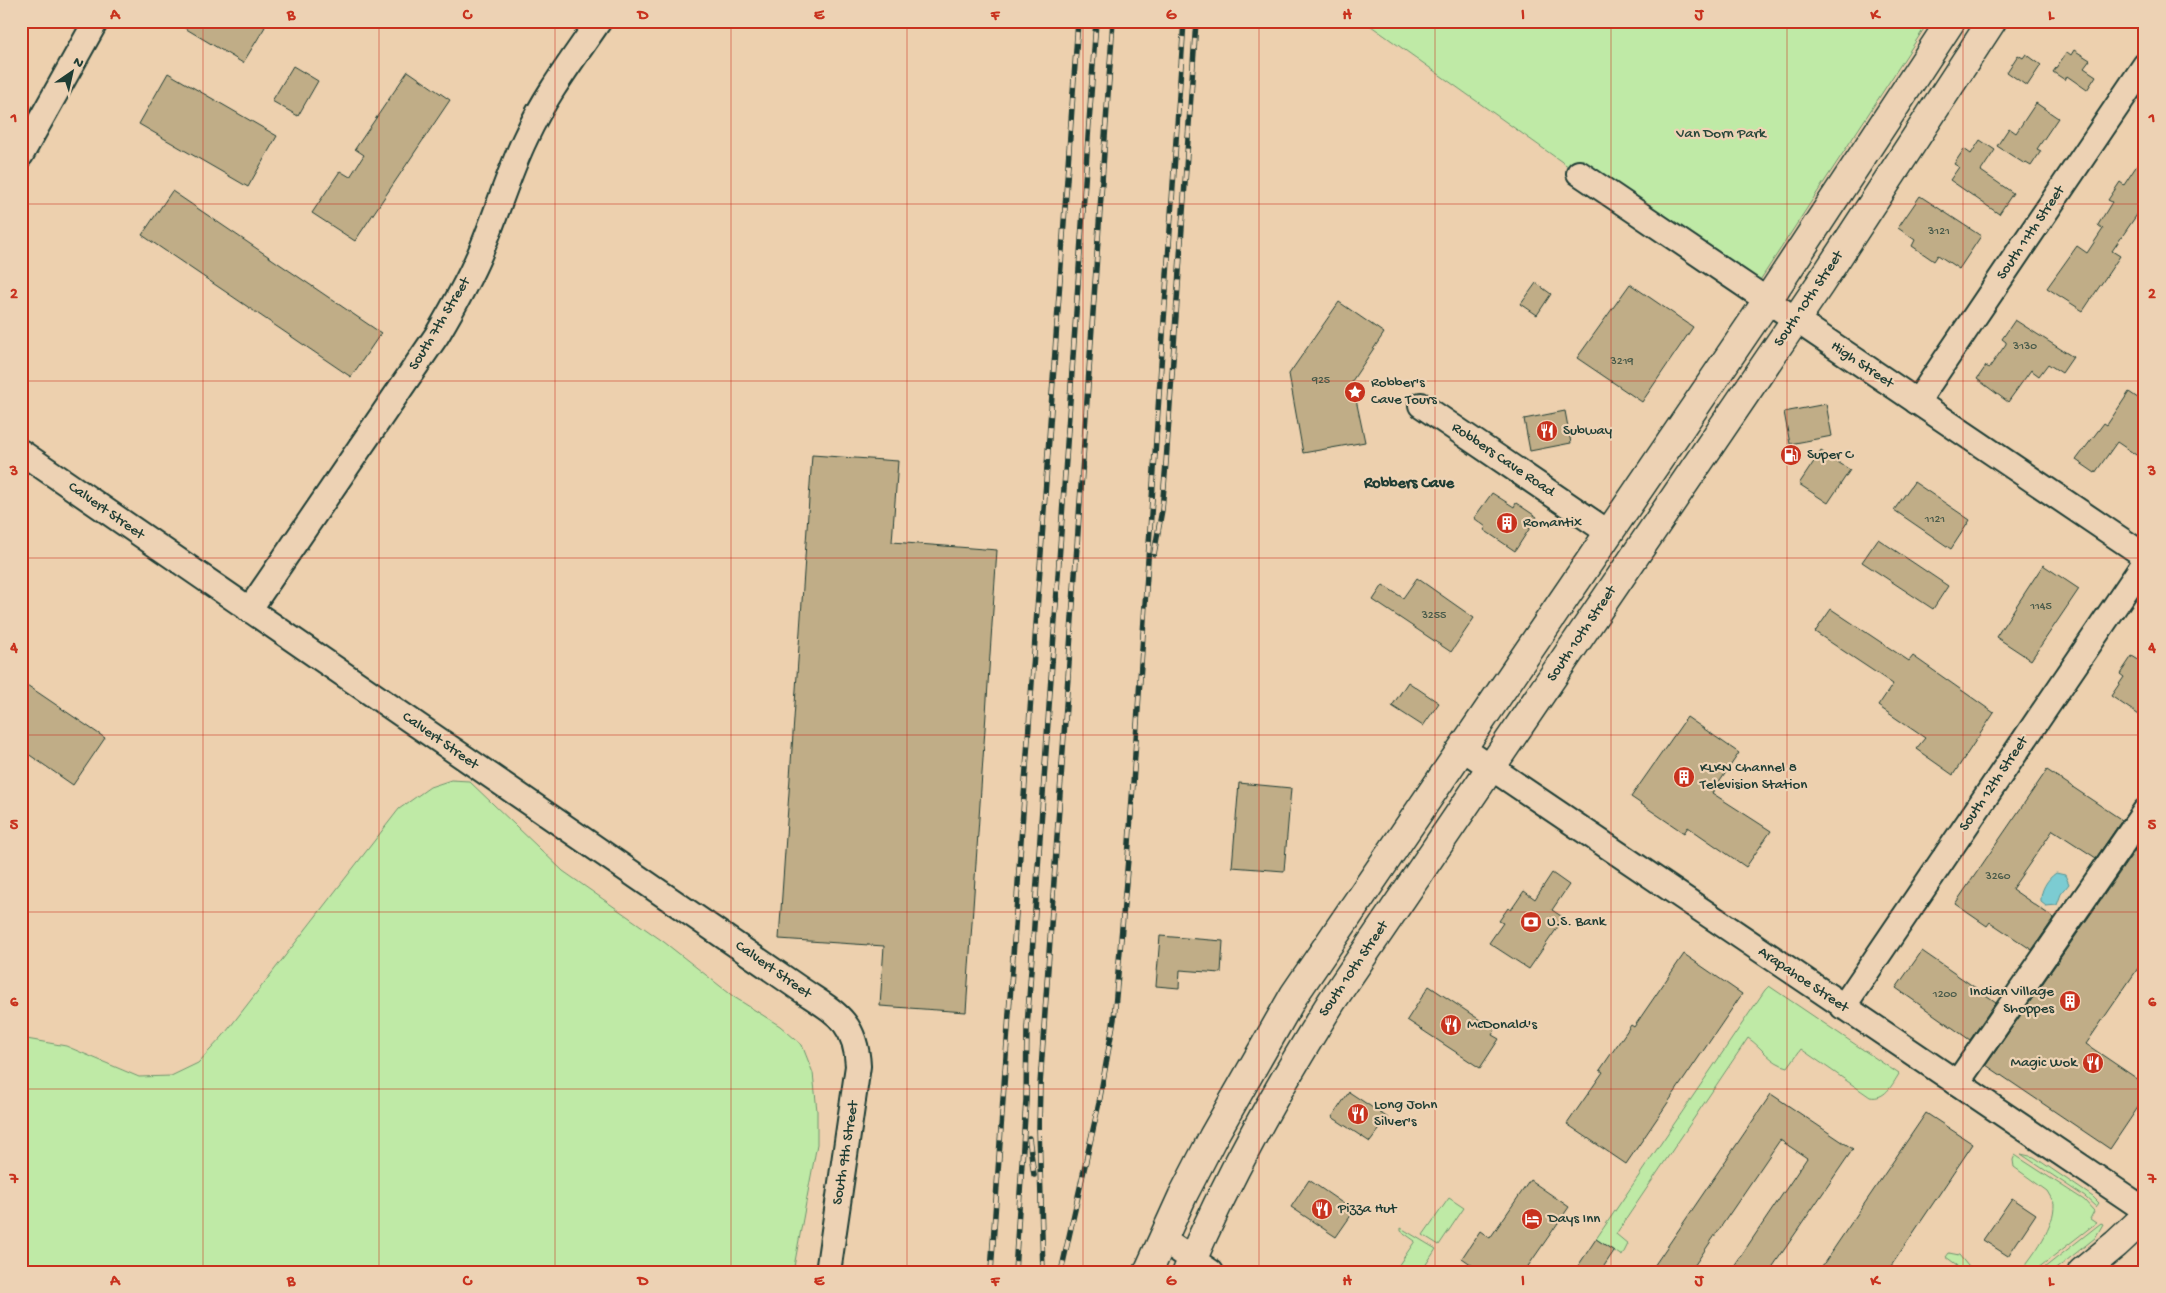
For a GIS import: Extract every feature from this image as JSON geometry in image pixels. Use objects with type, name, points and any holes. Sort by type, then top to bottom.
[{"type":"main road","points":[[1148,1272],[1162,1239],[1213,1137],[1294,995],[1766,300],[1951,21]]},
{"type":"main road","name":"South 10th Street","points":[[1197,1268],[1247,1147],[1290,1070],[1332,1001],[1795,320],[1912,146],[1992,21]]},
{"type":"main road","points":[[2082,1272],[2145,1217]]},
{"type":"street","points":[[21,155],[96,21]]},
{"type":"street","name":"South 7th Street","points":[[249,610],[437,335],[460,296],[481,250],[505,184],[526,136],[551,91],[599,21]]},
{"type":"street","name":"South 11th Street","points":[[1917,402],[2145,65]]},
{"type":"street","name":"High Street","points":[[1579,173],[2145,556]]},
{"type":"street","name":"Robbers Cave Road","points":[[1421,405],[1609,532]]},
{"type":"street","name":"Calvert Street","points":[[21,452],[816,1000],[844,1021],[853,1034]]},
{"type":"street","name":"South 12th Street","points":[[1843,1007],[2145,562]]},
{"type":"street","name":"Arapahoe Street","points":[[1462,748],[2145,1210]]},
{"type":"street","points":[[1957,1083],[2145,811]]},
{"type":"street","name":"South 9th Street","points":[[828,1272],[857,1082],[858,1050],[853,1034]]},
{"type":"street","points":[[1162,1239],[1197,1268]]},
{"type":"green space","name":"Van Dorn Park","points":[[1364,21],[1929,21],[1753,291],[1586,179]]},
{"type":"green space","points":[[451,780],[469,781],[563,871],[664,942],[734,997],[780,1026],[802,1045],[813,1073],[817,1111],[817,1144],[793,1272],[21,1272],[21,1038],[66,1046],[139,1077],[171,1076],[198,1063],[223,1036],[399,809],[430,787]]},
{"type":"green space","points":[[1769,986],[1899,1074],[1884,1094],[1870,1097],[1801,1049],[1788,1067],[1776,1062],[1748,1038],[1616,1234],[1628,1244],[1622,1256],[1596,1239]]},
{"type":"green space","points":[[2021,1154],[2034,1157],[2099,1203],[2096,1207],[2085,1197]]},
{"type":"green space","points":[[2015,1155],[2084,1200],[2094,1211],[2090,1219],[2096,1223],[2033,1272],[2020,1272],[2043,1240],[2051,1221],[2054,1203],[2047,1191],[2014,1167],[2013,1160]]},
{"type":"green space","points":[[1449,1198],[1464,1208],[1439,1245],[1423,1235]]},
{"type":"green space","points":[[2101,1223],[2103,1224],[2095,1238],[2052,1272],[2039,1272]]},
{"type":"green space","points":[[1401,1228],[1436,1249],[1421,1272],[1394,1272],[1415,1241],[1401,1231]]},
{"type":"green space","points":[[1949,1253],[1959,1255],[1973,1272],[1952,1272],[1957,1265],[1946,1257]]},
{"type":"water","points":[[2056,873],[2065,875],[2069,884],[2061,894],[2057,905],[2046,906],[2041,902],[2043,890],[2047,882]]},
{"type":"building","points":[[173,21],[256,21],[265,27],[243,63]]},
{"type":"building","points":[[2074,50],[2090,60],[2084,68],[2096,76],[2087,90],[2067,76],[2065,80],[2053,72],[2067,52],[2071,55]]},
{"type":"building","points":[[2026,54],[2041,65],[2027,86],[2007,72],[2018,55],[2023,58]]},
{"type":"building","points":[[293,66],[318,81],[298,116],[272,101]]},
{"type":"building","points":[[408,71],[450,100],[355,241],[312,213],[340,171],[350,177],[364,155],[355,149]]},
{"type":"building","points":[[168,73],[277,136],[248,187],[139,124]]},
{"type":"building","points":[[2036,103],[2058,118],[2037,149],[2041,151],[2031,166],[1997,146],[2009,128],[2016,133]]},
{"type":"building","points":[[1980,140],[1995,150],[1981,171],[2013,193],[1999,214],[1950,180],[1959,167],[1954,164],[1964,149],[1971,154]]},
{"type":"building","points":[[2145,153],[2145,203],[2112,251],[2120,256],[2083,311],[2047,288],[2077,246],[2087,253],[2103,229],[2098,225],[2112,202],[2108,200],[2120,182],[2124,185]]},
{"type":"building","points":[[172,191],[381,333],[351,377],[142,235]]},
{"type":"building","points":[[1920,196],[1981,236],[1959,269],[1938,255],[1934,261],[1912,246],[1915,240],[1898,228]]},
{"type":"building","points":[[1536,283],[1551,294],[1537,315],[1521,304]]},
{"type":"building","points":[[1630,284],[1693,327],[1642,402],[1577,358]]},
{"type":"building","points":[[1339,302],[1384,333],[1352,381],[1365,442],[1303,453],[1289,374]]},
{"type":"building","points":[[2015,320],[2073,357],[2062,373],[2048,364],[2039,376],[2031,370],[2008,402],[1977,379],[1986,366],[1989,368],[2006,344],[2002,339]]},
{"type":"building","points":[[2129,392],[2145,403],[2145,461],[2117,442],[2095,473],[2076,460],[2104,423],[2107,425]]},
{"type":"building","points":[[1826,404],[1832,436],[1790,444],[1784,412]]},
{"type":"building","name":"Subway","points":[[1565,411],[1571,443],[1530,451],[1524,419]]},
{"type":"building","points":[[1821,451],[1850,470],[1828,503],[1799,484]]},
{"type":"building","points":[[812,455],[898,461],[892,542],[997,550],[966,1012],[880,1006],[884,946],[779,939]]},
{"type":"building","points":[[1914,482],[1970,520],[1951,549],[1894,510]]},
{"type":"building","name":"Romantix","points":[[1492,493],[1514,507],[1516,503],[1537,517],[1515,551],[1484,530],[1486,527],[1474,518]]},
{"type":"building","points":[[1878,539],[1948,586],[1933,609],[1862,562]]},
{"type":"building","points":[[2043,565],[2079,589],[2031,660],[1996,637]]},
{"type":"building","points":[[1417,578],[1474,618],[1451,652],[1373,600],[1383,585],[1403,598]]},
{"type":"building","points":[[1831,609],[1909,661],[1913,656],[1994,713],[1953,775],[1916,749],[1925,738],[1878,706],[1893,684],[1815,632]]},
{"type":"building","points":[[2132,656],[2145,664],[2145,719],[2111,696],[2124,677],[2120,674]]},
{"type":"building","points":[[21,681],[105,738],[73,785],[21,749]]},
{"type":"building","points":[[1408,682],[1439,703],[1423,726],[1392,706]]},
{"type":"building","name":"KLKN Channel 8 Television Station","points":[[1687,717],[1739,753],[1712,793],[1771,831],[1746,867],[1688,827],[1684,833],[1631,797]]},
{"type":"building","points":[[2047,770],[2122,820],[2096,858],[2053,830],[2012,889],[2054,918],[2032,950],[1990,922],[1987,926],[1955,904]]},
{"type":"building","points":[[1239,783],[1291,788],[1284,871],[1232,867]]},
{"type":"building","name":"Indian Village Shoppes","points":[[2145,836],[2145,958],[2086,1044],[2145,1084],[2145,1097],[2110,1149],[1986,1065]]},
{"type":"building","name":"U.S. Bank","points":[[1552,873],[1569,885],[1552,910],[1564,918],[1529,969],[1489,943],[1503,923],[1499,921],[1508,908],[1511,910],[1524,891],[1535,899]]},
{"type":"building","points":[[1160,936],[1223,941],[1221,973],[1180,970],[1179,988],[1156,986]]},
{"type":"building","points":[[1922,951],[1996,1002],[1970,1040],[1896,988]]},
{"type":"building","points":[[1684,954],[1742,994],[1626,1164],[1567,1124],[1603,1072],[1600,1070],[1631,1025],[1634,1027]]},
{"type":"building","name":"McDonald's","points":[[1429,986],[1495,1030],[1492,1035],[1499,1039],[1480,1068],[1407,1020]]},
{"type":"building","name":"Long John Silver's","points":[[1349,1092],[1388,1118],[1370,1142],[1332,1117]]},
{"type":"building","points":[[1771,1094],[1853,1149],[1769,1272],[1730,1272],[1807,1158],[1780,1140],[1690,1272],[1650,1272]]},
{"type":"building","points":[[1926,1113],[1973,1144],[1887,1272],[1818,1272]]},
{"type":"building","name":"Pizza Hut","points":[[1309,1180],[1354,1211],[1336,1237],[1291,1207]]},
{"type":"building","name":"Days Inn","points":[[1530,1180],[1569,1207],[1524,1272],[1467,1272],[1472,1265],[1462,1258],[1480,1231],[1490,1238]]},
{"type":"building","points":[[2012,1198],[2036,1214],[2008,1256],[1983,1240]]},
{"type":"building","points":[[1596,1239],[1614,1251],[1600,1272],[1574,1272]]},
{"type":"railway","points":[[991,1272],[1078,21]]},
{"type":"railway","points":[[1015,1272],[1026,1100],[1027,1028],[1096,21]]},
{"type":"railway","points":[[1043,1272],[1039,1127],[1040,1085],[1113,21]]},
{"type":"railway","points":[[1061,1272],[1099,1103],[1114,1019],[1128,859],[1184,21]]},
{"type":"railway","points":[[1154,554],[1162,510],[1166,463],[1196,21]]},
{"type":"railway","points":[[1029,1138],[1034,1175]]},
{"type":"place","name":"Robber's Cave Tours","points":[[1355,392]]},
{"type":"place","name":"Subway","points":[[1547,431]]},
{"type":"place","name":"Super C","points":[[1791,455]]},
{"type":"place","name":"Romantix","points":[[1507,523]]},
{"type":"place","name":"KLKN Channel 8 Television Station","points":[[1684,777]]},
{"type":"place","name":"U.S. Bank","points":[[1531,922]]},
{"type":"place","name":"Indian Village Shoppes","points":[[2070,1001]]},
{"type":"place","name":"McDonald's","points":[[1451,1025]]},
{"type":"place","name":"Magic Wok","points":[[2093,1063]]},
{"type":"place","name":"Long John Silver's","points":[[1358,1114]]},
{"type":"place","name":"Pizza Hut","points":[[1322,1209]]},
{"type":"place","name":"Days Inn","points":[[1532,1219]]},
{"type":"district","name":"Robbers Cave","points":[[1409,484]]}]
